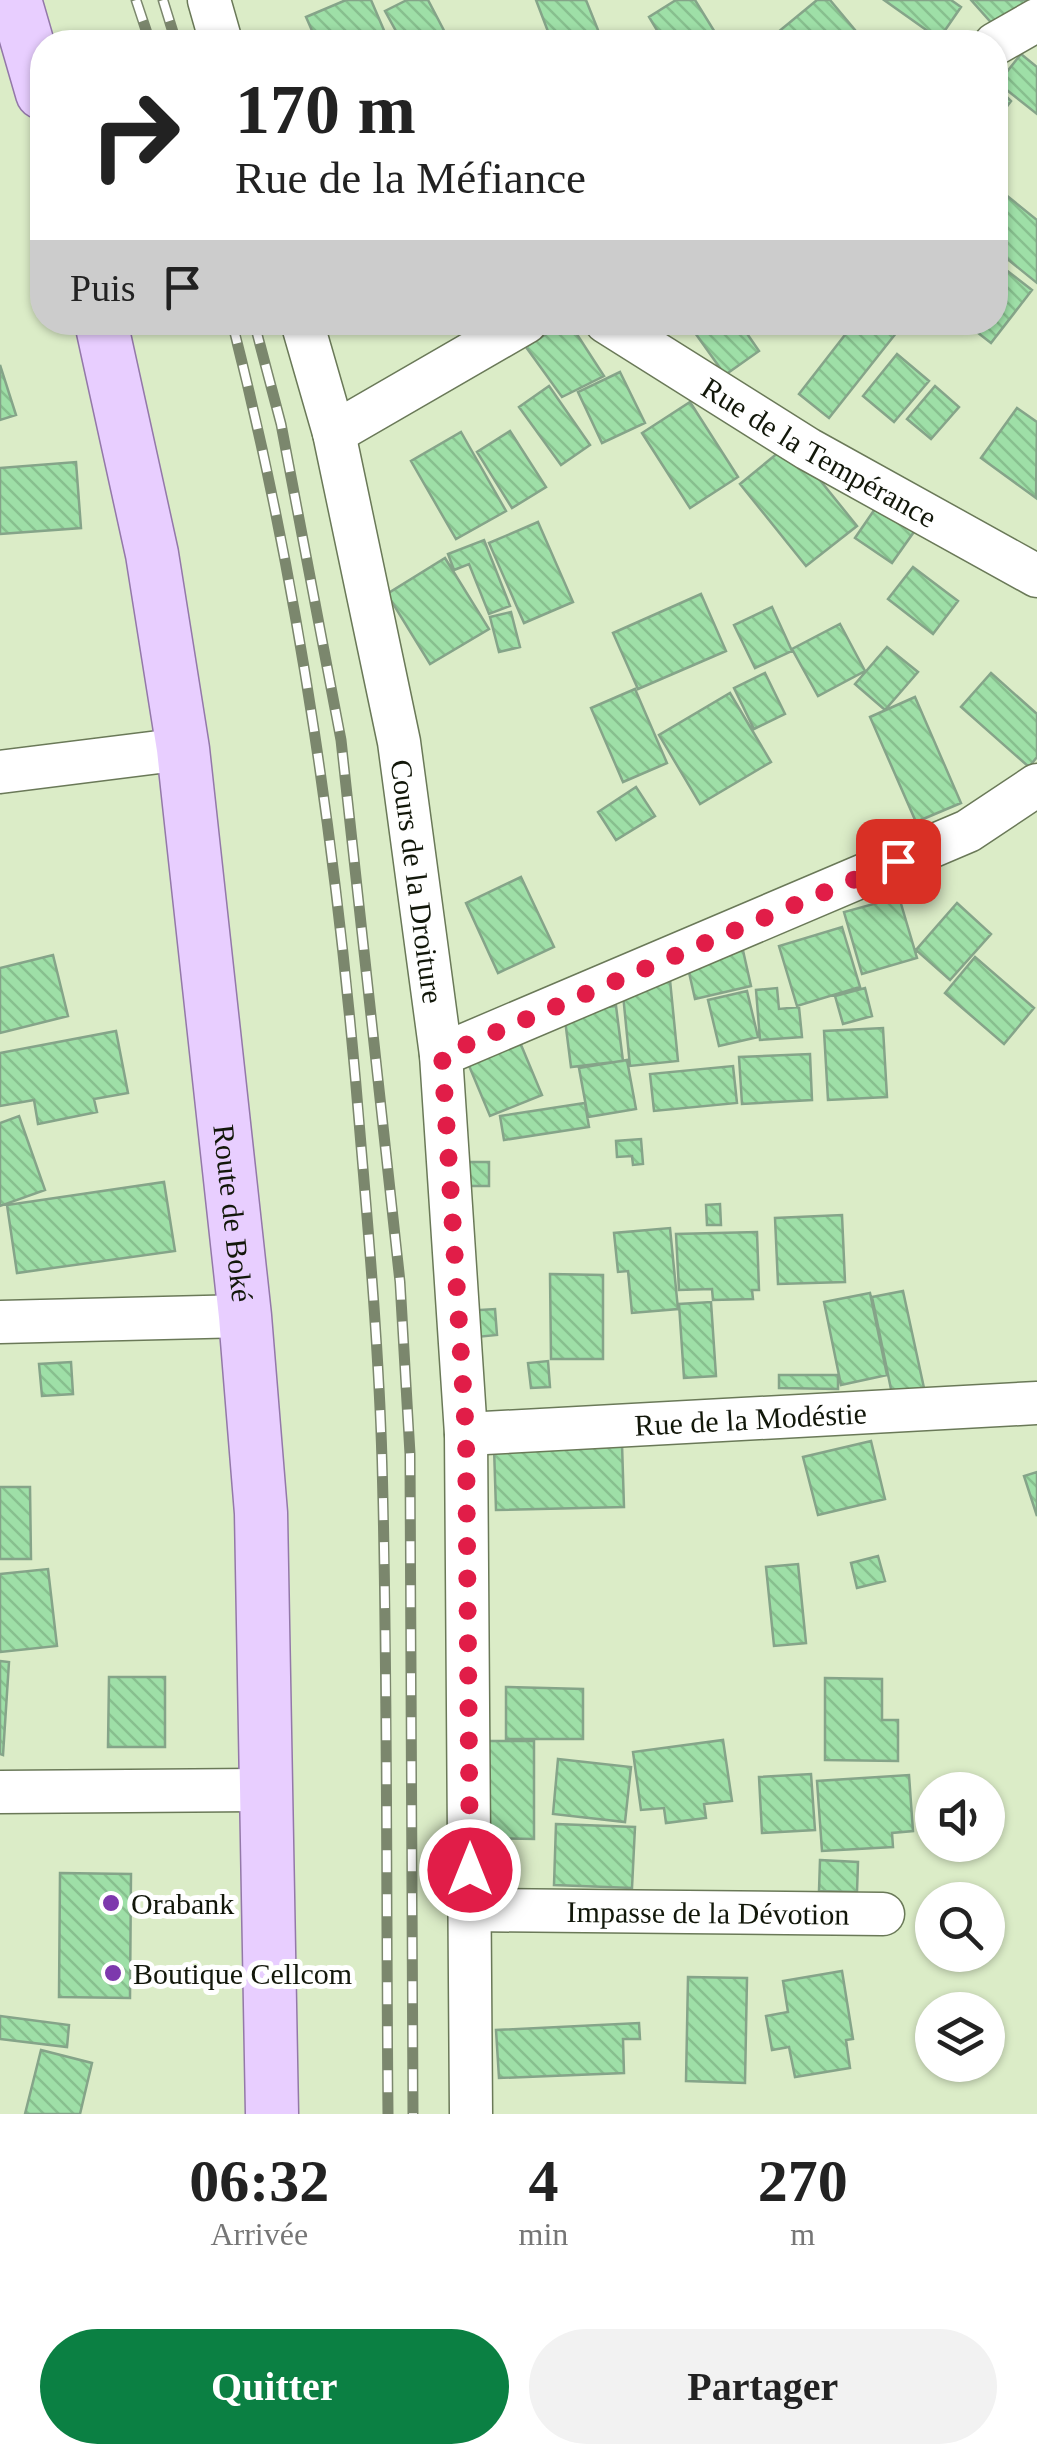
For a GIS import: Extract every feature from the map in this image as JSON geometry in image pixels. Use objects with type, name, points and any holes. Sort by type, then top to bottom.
[{"type":"main road","points":[[15,0],[30,52]]},
{"type":"main road","name":"Route de Boké","points":[[104,335],[152,554],[184,749],[245,1316],[262,1513],[272,2114]]},
{"type":"street","points":[[209,0],[218,30]]},
{"type":"street","points":[[1008,37],[1037,20]]},
{"type":"street","name":"Cours de la Droiture","points":[[306,335],[334,434],[399,742],[442,1055],[466,1434],[470,2114]]},
{"type":"street","points":[[334,434],[504,335]]},
{"type":"street","name":"Rue de la Tempérance","points":[[627,335],[808,450],[1037,576]]},
{"type":"street","points":[[0,772],[184,749]]},
{"type":"street","points":[[442,1055],[968,831],[1037,785]]},
{"type":"street","points":[[0,1322],[245,1316]]},
{"type":"street","name":"Rue de la Modéstie","points":[[466,1434],[1037,1403]]},
{"type":"street","points":[[0,1792],[265,1790]]},
{"type":"street","name":"Impasse de la Dévotion","points":[[470,1910],[883,1914]]},
{"type":"building","points":[[346,0],[371,0],[384,30],[312,30],[306,17]]},
{"type":"building","points":[[407,0],[428,0],[444,30],[395,30],[385,11]]},
{"type":"building","points":[[536,0],[586,0],[598,30],[547,30]]},
{"type":"building","points":[[676,0],[695,0],[714,30],[657,30],[649,17]]},
{"type":"building","points":[[817,0],[830,0],[855,30],[781,30]]},
{"type":"building","points":[[884,0],[951,0],[961,7],[945,30],[926,30]]},
{"type":"building","points":[[971,0],[1028,0],[996,28]]},
{"type":"building","points":[[1021,54],[1037,67],[1037,114],[1008,91],[1008,70]]},
{"type":"building","points":[[1008,197],[1037,220],[1037,283],[1008,260]]},
{"type":"building","points":[[1008,271],[1032,290],[1008,321]]},
{"type":"building","points":[[545,335],[577,335],[604,376],[562,397],[526,347]]},
{"type":"building","points":[[697,335],[748,335],[759,351],[725,375]]},
{"type":"building","points":[[845,335],[895,335],[829,418],[799,394]]},
{"type":"building","points":[[981,335],[997,335],[991,343]]},
{"type":"building","points":[[897,354],[929,381],[894,422],[863,396]]},
{"type":"building","points":[[0,365],[16,415],[0,420]]},
{"type":"building","points":[[620,372],[645,423],[602,443],[578,392]]},
{"type":"building","points":[[549,386],[590,445],[561,465],[519,407]]},
{"type":"building","points":[[935,386],[959,407],[931,439],[907,419]]},
{"type":"building","points":[[690,402],[738,477],[690,508],[642,433]]},
{"type":"building","points":[[1017,408],[1037,422],[1036,498],[981,458]]},
{"type":"building","points":[[510,431],[546,487],[512,508],[477,452]]},
{"type":"building","points":[[461,432],[506,511],[456,539],[411,461]]},
{"type":"building","points":[[790,443],[857,526],[806,566],[740,484]]},
{"type":"building","points":[[76,462],[81,528],[0,534],[0,468]]},
{"type":"building","points":[[879,503],[916,529],[892,563],[855,538]]},
{"type":"building","points":[[538,522],[573,602],[524,623],[489,543]]},
{"type":"building","points":[[484,540],[510,606],[489,614],[469,564],[454,570],[448,554]]},
{"type":"building","points":[[445,558],[489,629],[430,664],[387,594]]},
{"type":"building","points":[[913,567],[958,601],[933,634],[888,599]]},
{"type":"building","points":[[701,594],[726,651],[638,689],[613,633]]},
{"type":"building","points":[[772,607],[792,651],[755,668],[734,625]]},
{"type":"building","points":[[511,612],[520,647],[499,652],[490,617]]},
{"type":"building","points":[[840,624],[865,671],[818,696],[792,649]]},
{"type":"building","points":[[887,647],[918,672],[885,710],[855,684]]},
{"type":"building","points":[[765,673],[785,714],[754,729],[734,688]]},
{"type":"building","points":[[991,673],[1037,714],[1037,757],[1029,767],[961,707]]},
{"type":"building","points":[[635,689],[667,763],[623,782],[591,708]]},
{"type":"building","points":[[730,693],[771,762],[700,804],[659,735]]},
{"type":"building","points":[[915,697],[961,803],[916,822],[870,717]]},
{"type":"building","points":[[636,787],[655,816],[616,840],[598,812]]},
{"type":"building","points":[[521,877],[554,947],[498,973],[466,903]]},
{"type":"building","points":[[899,897],[917,958],[862,974],[844,912]]},
{"type":"building","points":[[957,903],[991,934],[950,980],[916,950]]},
{"type":"building","points":[[842,927],[860,987],[797,1006],[779,946]]},
{"type":"building","points":[[742,946],[751,986],[695,999],[686,959]]},
{"type":"building","points":[[53,955],[68,1016],[0,1033],[0,968]]},
{"type":"building","points":[[975,957],[1034,1008],[1004,1044],[945,993]]},
{"type":"building","points":[[670,980],[678,1061],[630,1066],[622,984]]},
{"type":"building","points":[[777,988],[779,1009],[799,1007],[802,1037],[760,1040],[756,990]]},
{"type":"building","points":[[865,988],[872,1016],[843,1024],[835,996]]},
{"type":"building","points":[[747,991],[758,1037],[719,1046],[708,1000]]},
{"type":"building","points":[[616,1006],[623,1061],[571,1067],[564,1012]]},
{"type":"building","points":[[883,1028],[887,1097],[828,1100],[824,1031]]},
{"type":"building","points":[[116,1031],[128,1093],[94,1099],[97,1112],[38,1124],[34,1100],[0,1106],[0,1053]]},
{"type":"building","points":[[519,1040],[542,1095],[490,1116],[467,1061]]},
{"type":"building","points":[[810,1054],[812,1100],[742,1104],[739,1057]]},
{"type":"building","points":[[627,1060],[636,1109],[588,1117],[579,1068]]},
{"type":"building","points":[[733,1066],[737,1103],[654,1111],[650,1074]]},
{"type":"building","points":[[585,1103],[589,1127],[504,1140],[500,1116]]},
{"type":"building","points":[[19,1116],[45,1190],[0,1206],[0,1123]]},
{"type":"building","points":[[641,1139],[643,1164],[633,1165],[632,1156],[617,1157],[616,1141]]},
{"type":"building","points":[[455,1162],[489,1162],[489,1186],[455,1186]]},
{"type":"building","points":[[164,1182],[175,1251],[17,1273],[7,1205]]},
{"type":"building","points":[[720,1204],[721,1225],[707,1225],[706,1205]]},
{"type":"building","points":[[842,1215],[845,1282],[778,1284],[775,1218]]},
{"type":"building","points":[[670,1228],[678,1309],[632,1313],[628,1271],[618,1272],[614,1233]]},
{"type":"building","points":[[757,1232],[759,1290],[752,1290],[753,1299],[713,1300],[712,1289],[679,1290],[676,1234]]},
{"type":"building","points":[[550,1274],[603,1275],[603,1359],[551,1359]]},
{"type":"building","points":[[903,1291],[924,1388],[892,1394],[872,1297]]},
{"type":"building","points":[[870,1293],[887,1375],[841,1385],[824,1302]]},
{"type":"building","points":[[711,1302],[716,1376],[684,1378],[679,1304]]},
{"type":"building","points":[[495,1309],[497,1335],[467,1338],[465,1311]]},
{"type":"building","points":[[548,1361],[550,1387],[531,1388],[528,1363]]},
{"type":"building","points":[[71,1362],[73,1394],[42,1396],[39,1364]]},
{"type":"building","points":[[779,1375],[838,1375],[838,1389],[779,1388]]},
{"type":"building","points":[[871,1441],[885,1499],[818,1515],[803,1457]]},
{"type":"building","points":[[622,1444],[624,1507],[496,1510],[494,1447]]},
{"type":"building","points":[[1037,1472],[1037,1516],[1024,1476]]},
{"type":"building","points":[[0,1487],[30,1487],[31,1559],[0,1559]]},
{"type":"building","points":[[878,1556],[885,1581],[857,1588],[851,1563]]},
{"type":"building","points":[[798,1564],[806,1643],[774,1646],[766,1567]]},
{"type":"building","points":[[48,1569],[57,1646],[0,1652],[0,1574]]},
{"type":"building","points":[[0,1661],[9,1662],[3,1755],[0,1754]]},
{"type":"building","points":[[109,1677],[165,1677],[165,1747],[108,1747]]},
{"type":"building","points":[[825,1678],[882,1679],[882,1720],[898,1720],[898,1761],[825,1760]]},
{"type":"building","points":[[506,1687],[583,1689],[583,1739],[506,1739]]},
{"type":"building","points":[[723,1740],[732,1801],[704,1804],[706,1818],[666,1823],[664,1808],[641,1810],[633,1752]]},
{"type":"building","points":[[487,1741],[534,1741],[534,1839],[487,1838]]},
{"type":"building","points":[[558,1759],[631,1767],[625,1822],[553,1814]]},
{"type":"building","points":[[811,1774],[815,1830],[762,1833],[759,1777]]},
{"type":"building","points":[[909,1775],[913,1831],[892,1833],[893,1847],[822,1851],[817,1781]]},
{"type":"building","points":[[556,1824],[635,1827],[632,1888],[554,1885]]},
{"type":"building","points":[[820,1860],[858,1862],[857,1892],[819,1891]]},
{"type":"building","points":[[60,1873],[131,1874],[130,1998],[59,1997]]},
{"type":"building","points":[[842,1971],[853,2039],[846,2040],[850,2068],[795,2077],[789,2047],[772,2050],[766,2016],[788,2012],[783,1981]]},
{"type":"building","points":[[688,1977],[747,1978],[745,2083],[686,2081]]},
{"type":"building","points":[[0,2016],[69,2025],[67,2047],[0,2039]]},
{"type":"building","points":[[639,2023],[640,2039],[623,2039],[624,2073],[499,2078],[496,2030]]},
{"type":"building","points":[[41,2050],[92,2063],[80,2114],[25,2114]]},
{"type":"railway","points":[[136,0],[146,30]]},
{"type":"railway","points":[[163,0],[172,30]]},
{"type":"railway","points":[[235,335],[297,628],[329,834],[352,1041],[374,1303],[382,1461],[388,2114]]},
{"type":"railway","points":[[257,335],[281,424],[341,740],[400,1282],[410,1454],[413,2114]]},
{"type":"place","name":"Orabank","points":[[111,1903]]},
{"type":"place","name":"Boutique Cellcom","points":[[113,1973]]},
{"type":"route","points":[[470,1870],[466,1434],[442,1055],[898,861]]}]
